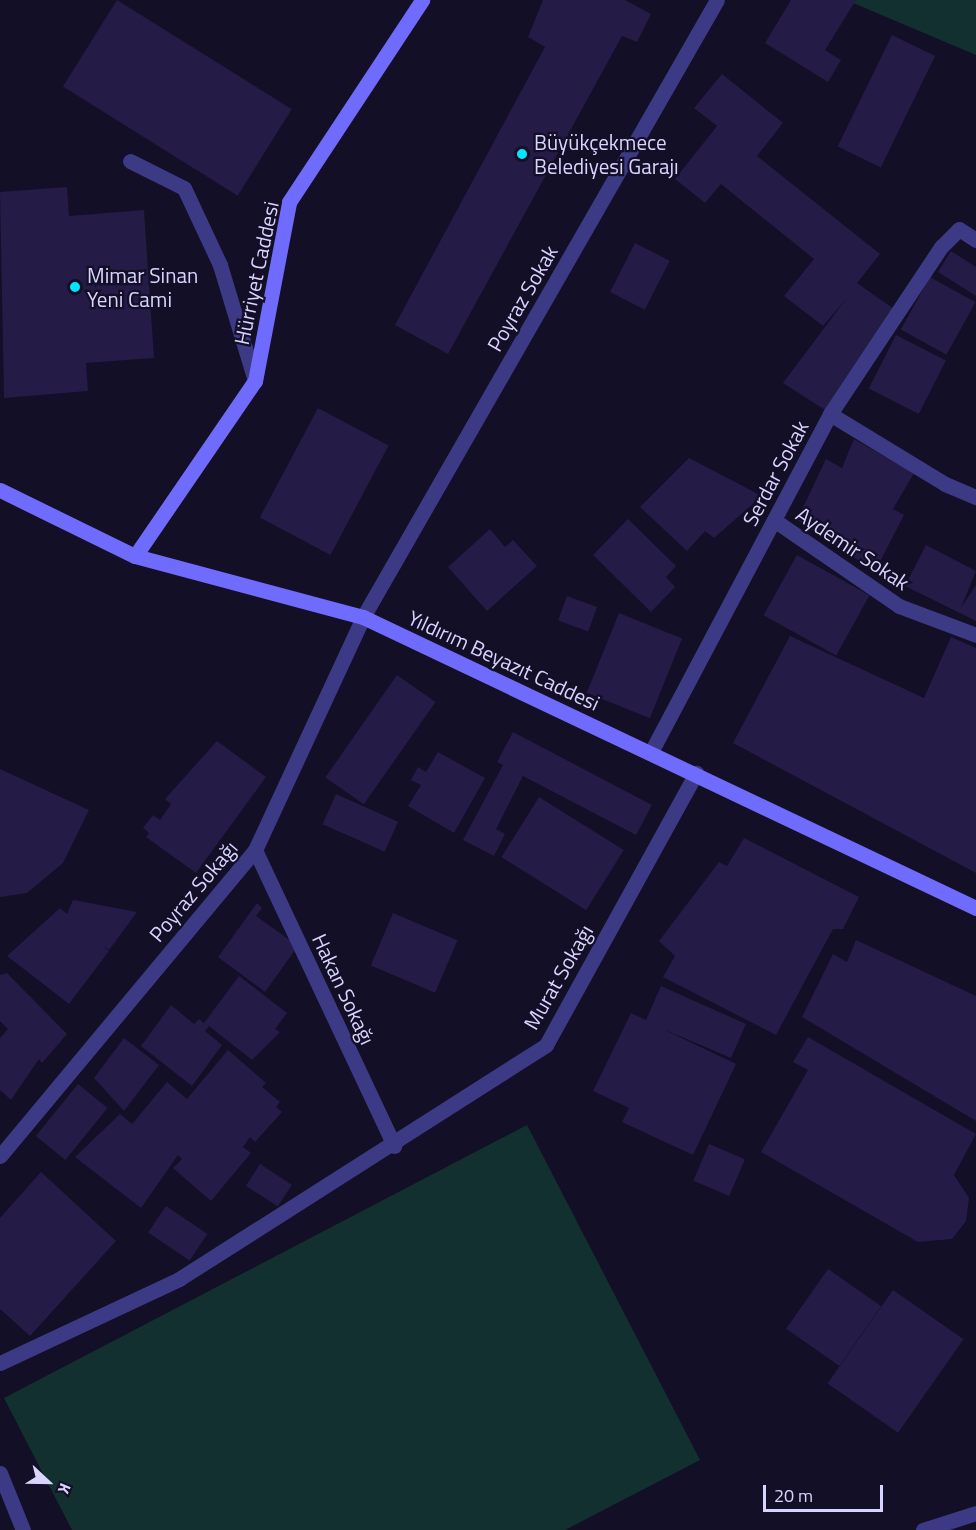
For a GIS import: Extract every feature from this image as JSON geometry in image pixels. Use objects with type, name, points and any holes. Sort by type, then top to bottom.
[{"type":"main road","name":"Hürriyet Caddesi","points":[[135,556],[255,381],[289,202],[422,0]]},
{"type":"main road","name":"Yıldırım Beyazıt Caddesi","points":[[0,490],[135,556],[363,617],[696,772],[976,908]]},
{"type":"street","name":"Poyraz Sokak","points":[[363,617],[717,0]]},
{"type":"street","points":[[130,161],[184,188],[220,265],[255,381]]},
{"type":"street","name":"Serdar Sokak","points":[[651,752],[830,414],[959,229],[976,240]]},
{"type":"street","points":[[830,414],[945,484],[976,496]]},
{"type":"street","name":"Aydemir Sokak","points":[[774,520],[899,606],[976,635]]},
{"type":"street","name":"Poyraz Sokağı","points":[[0,1156],[255,850],[363,617]]},
{"type":"street","name":"Murat Sokağı","points":[[0,1363],[179,1279],[394,1146],[546,1045],[696,772]]},
{"type":"street","name":"Hakan Sokağı","points":[[255,850],[394,1146]]},
{"type":"street","points":[[0,1473],[24,1530]]},
{"type":"street","points":[[923,1530],[976,1513]]},
{"type":"green space","points":[[846,0],[976,0],[976,55]]},
{"type":"green space","points":[[527,1125],[700,1460],[565,1530],[72,1530],[4,1398]]},
{"type":"building","points":[[117,0],[292,109],[238,196],[63,87]]},
{"type":"building","name":"Büyükçekmece Belediyesi Garajı","points":[[543,0],[625,0],[651,14],[637,42],[622,36],[448,354],[395,325],[545,47],[528,37]]},
{"type":"building","points":[[791,0],[856,0],[825,50],[841,60],[828,82],[765,43]]},
{"type":"building","points":[[892,35],[935,56],[881,167],[838,146]]},
{"type":"building","points":[[722,74],[783,123],[757,156],[880,254],[857,283],[894,309],[825,410],[783,383],[846,299],[823,326],[784,296],[814,259],[721,184],[705,203],[675,179],[717,126],[694,108]]},
{"type":"building","name":"Mimar Sinan Yeni Cami","points":[[67,187],[69,216],[144,210],[154,358],[86,363],[88,391],[4,398],[0,192]]},
{"type":"building","points":[[635,243],[670,261],[645,310],[610,292]]},
{"type":"building","points":[[951,251],[976,267],[976,296],[938,272]]},
{"type":"building","points":[[930,277],[975,302],[946,355],[901,329]]},
{"type":"building","points":[[896,335],[946,360],[919,414],[869,388]]},
{"type":"building","points":[[318,408],[389,446],[330,555],[260,517]]},
{"type":"building","points":[[854,439],[914,473],[893,509],[904,515],[875,571],[797,520],[826,459],[842,468]]},
{"type":"building","points":[[689,458],[762,496],[714,538],[705,531],[687,551],[640,507]]},
{"type":"building","points":[[628,519],[676,566],[666,577],[675,587],[651,612],[593,555]]},
{"type":"building","points":[[490,529],[505,547],[513,540],[537,566],[487,611],[448,567]]},
{"type":"building","points":[[926,545],[976,571],[961,608],[976,585],[976,621],[905,586]]},
{"type":"building","points":[[797,555],[870,595],[836,656],[764,615]]},
{"type":"building","points":[[567,596],[597,607],[588,631],[558,620]]},
{"type":"building","points":[[619,613],[682,638],[650,718],[587,693]]},
{"type":"building","points":[[790,636],[924,698],[951,637],[976,648],[976,873],[733,743]]},
{"type":"building","points":[[397,675],[436,702],[364,804],[325,777]]},
{"type":"building","points":[[513,732],[652,805],[636,835],[523,776],[496,829],[505,834],[494,856],[463,840],[503,765],[497,762]]},
{"type":"building","points":[[217,741],[266,777],[196,873],[146,837],[149,833],[143,828],[153,815],[160,820],[171,804],[165,799]]},
{"type":"building","points":[[438,752],[485,778],[454,833],[408,806],[421,785],[411,780],[418,767],[426,772]]},
{"type":"building","points":[[0,769],[89,810],[63,863],[27,893],[0,897]]},
{"type":"building","points":[[336,794],[398,822],[385,852],[323,824]]},
{"type":"building","points":[[539,797],[624,850],[586,910],[501,857]]},
{"type":"building","points":[[744,838],[859,897],[843,929],[833,929],[776,1035],[663,977],[675,956],[659,941],[719,862],[727,866]]},
{"type":"building","points":[[73,900],[137,912],[109,950],[102,945],[109,951],[69,1004],[7,956],[60,908],[67,914]]},
{"type":"building","points":[[257,903],[262,908],[256,916],[298,946],[265,992],[218,957]]},
{"type":"building","points":[[393,913],[457,940],[435,993],[371,965]]},
{"type":"building","points":[[856,940],[976,996],[976,1121],[802,1017],[833,954],[847,962]]},
{"type":"building","points":[[7,973],[67,1034],[42,1063],[39,1059],[11,1100],[0,1090],[0,1038],[8,1029],[0,1021],[0,975]]},
{"type":"building","points":[[239,976],[287,1013],[275,1029],[280,1032],[252,1060],[209,1026],[205,1031],[222,1045],[192,1086],[141,1046],[171,1005],[194,1024],[199,1019],[204,1023]]},
{"type":"building","points":[[661,986],[746,1024],[731,1058],[663,1029],[736,1064],[693,1155],[622,1122],[629,1108],[593,1091],[631,1013],[646,1020]]},
{"type":"building","points":[[808,1037],[976,1134],[954,1175],[969,1198],[966,1221],[952,1239],[918,1242],[761,1152],[808,1070],[793,1062]]},
{"type":"building","points":[[124,1038],[159,1065],[124,1111],[94,1078]]},
{"type":"building","points":[[228,1050],[266,1083],[262,1087],[280,1102],[276,1107],[282,1112],[255,1142],[250,1137],[243,1147],[251,1153],[211,1201],[173,1168],[182,1159],[178,1155],[141,1208],[75,1157],[120,1114],[132,1124],[167,1082],[187,1099]]},
{"type":"building","points":[[78,1084],[108,1108],[65,1160],[36,1136]]},
{"type":"building","points":[[709,1144],[745,1159],[729,1196],[693,1181]]},
{"type":"building","points":[[260,1164],[292,1185],[278,1207],[246,1186]]},
{"type":"building","points":[[41,1172],[116,1241],[30,1336],[0,1309],[0,1218]]},
{"type":"building","points":[[166,1206],[207,1234],[190,1260],[148,1233]]},
{"type":"building","points":[[828,1269],[881,1306],[839,1366],[786,1329]]},
{"type":"building","points":[[893,1290],[963,1339],[898,1433],[828,1383]]},
{"type":"place","name":"Büyükçekmece Belediyesi Garajı","points":[[522,154]]},
{"type":"place","name":"Mimar Sinan Yeni Cami","points":[[75,287]]}]
